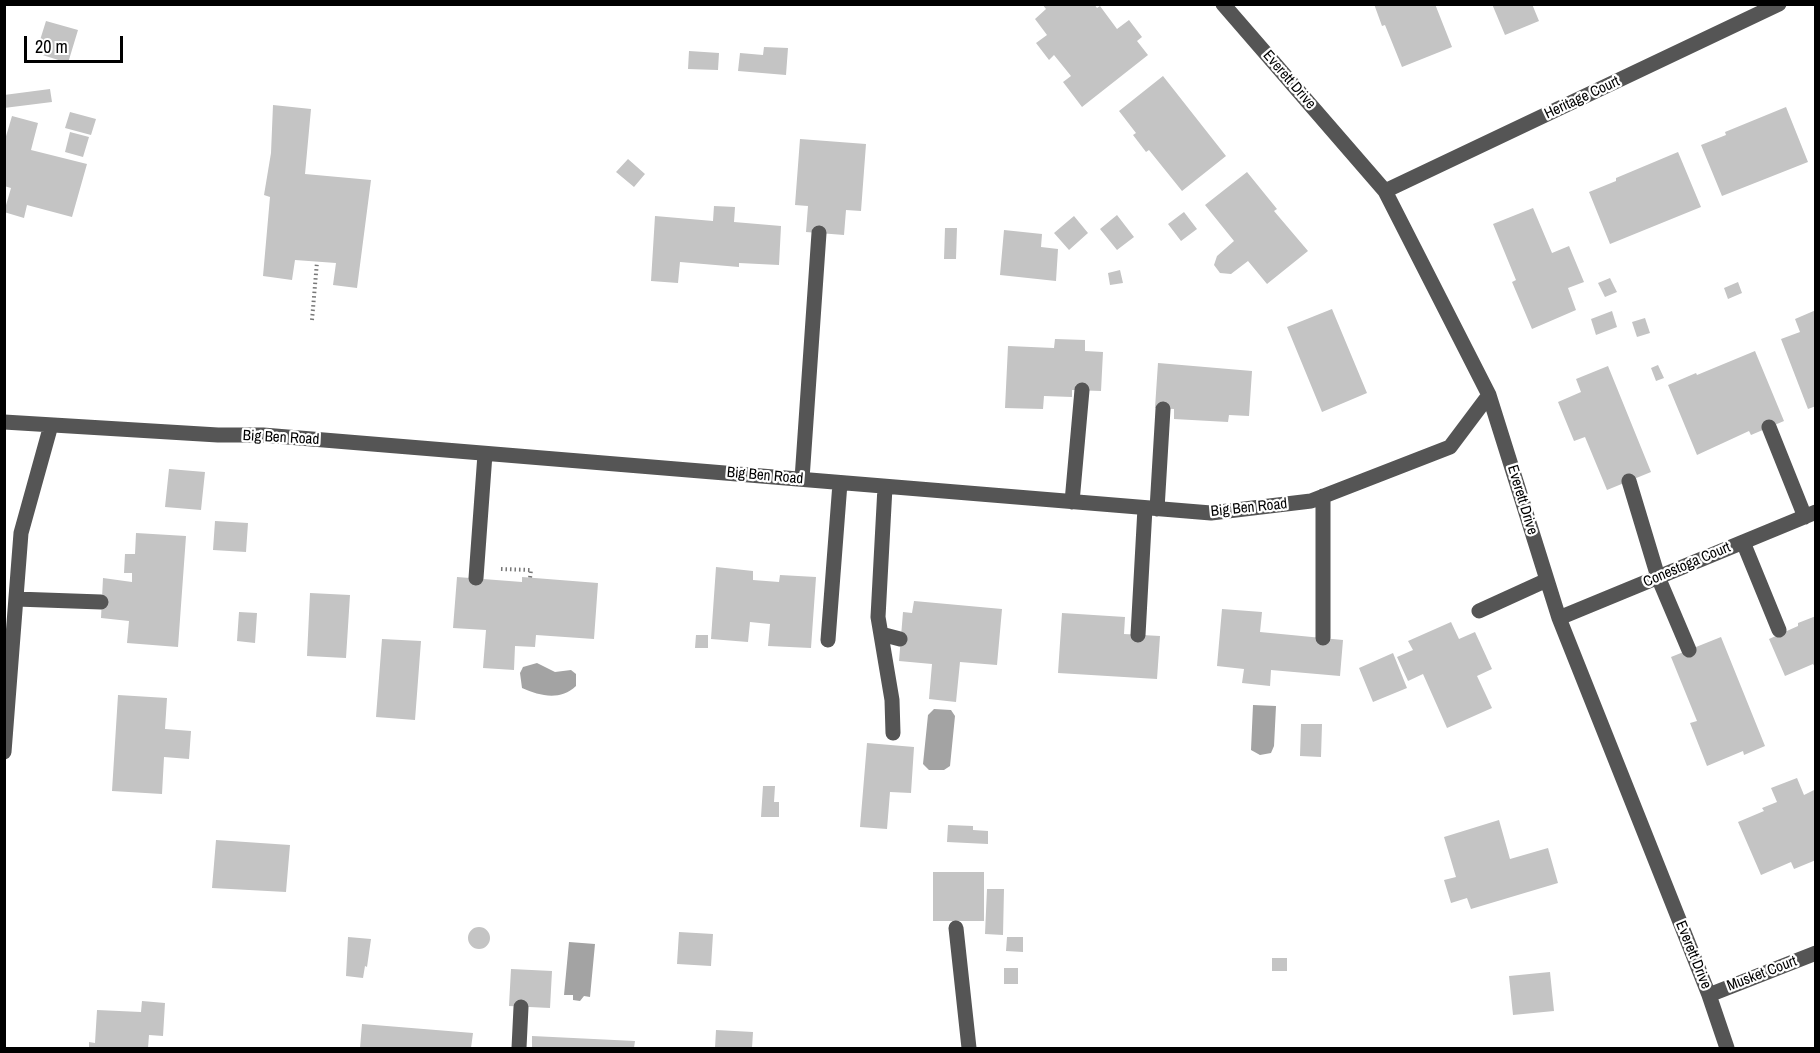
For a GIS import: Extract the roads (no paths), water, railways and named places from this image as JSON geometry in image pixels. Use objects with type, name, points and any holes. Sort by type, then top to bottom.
[{"type":"street","name":"Everett Drive","points":[[1223,4],[1385,190],[1489,395],[1559,618],[1709,995],[1727,1048]]},
{"type":"street","name":"Heritage Court","points":[[1385,190],[1779,4]]},
{"type":"street","points":[[802,479],[819,233]]},
{"type":"street","points":[[1072,502],[1082,390]]},
{"type":"street","name":"Big Ben Road","points":[[4,422],[219,435],[263,435],[1210,513],[1311,501],[1450,447],[1489,395]]},
{"type":"street","points":[[1138,635],[1163,409]]},
{"type":"street","points":[[4,752],[21,533],[51,425]]},
{"type":"street","points":[[1769,427],[1810,514]]},
{"type":"street","points":[[476,573],[485,454]]},
{"type":"street","points":[[1629,481],[1658,577],[1689,650]]},
{"type":"street","points":[[828,640],[840,483]]},
{"type":"street","points":[[885,486],[878,617],[892,700],[892,733]]},
{"type":"street","points":[[1323,496],[1323,638]]},
{"type":"street","name":"Conestoga Court","points":[[1559,618],[1810,514]]},
{"type":"street","points":[[1743,542],[1779,630]]},
{"type":"street","points":[[1479,611],[1547,579]]},
{"type":"street","points":[[16,599],[101,603]]},
{"type":"street","points":[[881,634],[900,639]]},
{"type":"street","points":[[956,928],[969,1048]]},
{"type":"street","name":"Musket Court","points":[[1709,995],[1814,956]]},
{"type":"street","points":[[519,1048],[521,1007]]}]
